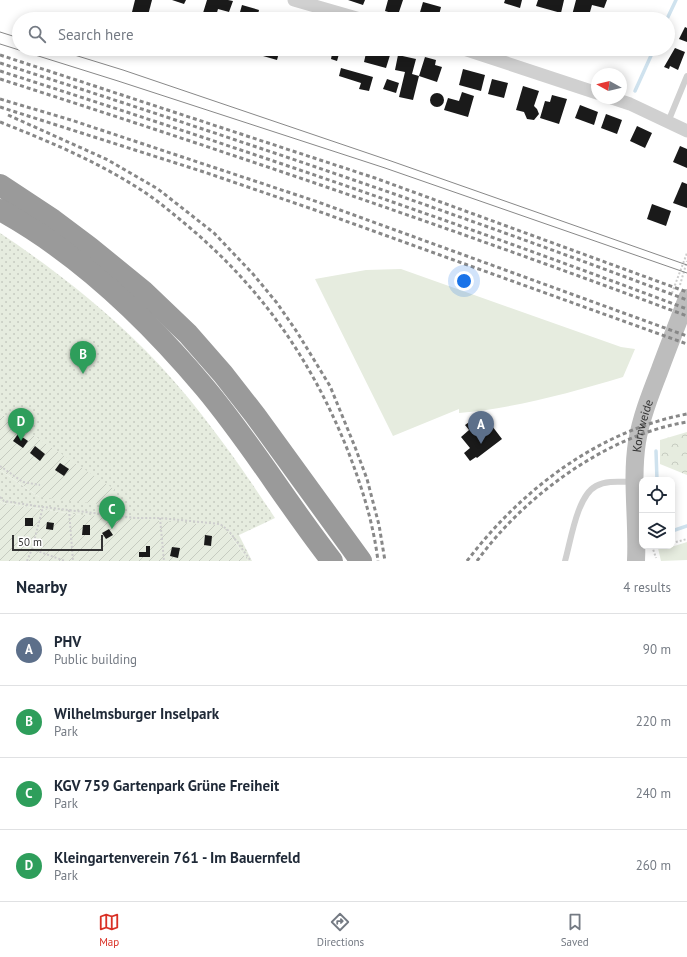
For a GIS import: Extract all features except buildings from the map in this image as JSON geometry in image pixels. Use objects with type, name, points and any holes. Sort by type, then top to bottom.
[{"type":"highway","points":[[0,185],[53,220],[89,247],[143,291],[188,334],[223,374],[255,415],[361,561]]},
{"type":"highway","points":[[0,210],[57,247],[110,289],[157,335],[205,388],[270,474],[332,561]]},
{"type":"main road","name":"Kornweide","points":[[636,561],[637,528],[634,482],[637,442],[643,416],[687,298]]},
{"type":"street","points":[[294,0],[336,12]]},
{"type":"street","points":[[485,56],[591,91]]},
{"type":"street","points":[[627,103],[687,131]]},
{"type":"lane","points":[[668,122],[687,76]]},
{"type":"lane","points":[[565,561],[578,511],[582,500],[590,490],[597,485],[605,483],[634,482]]},
{"type":"path","points":[[0,466],[22,482],[40,485]]},
{"type":"path","points":[[0,497],[4,501],[43,507],[135,518],[160,518],[220,524],[229,531],[251,561]]},
{"type":"path","points":[[27,561],[32,550],[43,507]]},
{"type":"path","points":[[69,510],[73,561]]},
{"type":"path","points":[[160,518],[164,561]]},
{"type":"path","points":[[675,542],[687,539]]},
{"type":"path","points":[[653,549],[656,558]]},
{"type":"path","points":[[32,550],[65,561]]},
{"type":"green space","points":[[0,233],[75,287],[110,317],[162,368],[214,430],[275,518],[239,535],[252,561],[248,561],[228,532],[73,514],[2,503],[0,501],[0,470],[39,497],[114,490],[0,413]]},
{"type":"green space","points":[[401,269],[621,347],[635,349],[623,377],[583,389],[522,404],[459,413],[459,409],[393,436],[315,279],[366,270]]},
{"type":"green space","points":[[0,413],[114,489],[108,505],[39,497],[0,470]]},
{"type":"green space","points":[[687,432],[687,475],[660,464],[660,440]]},
{"type":"green space","points":[[0,501],[2,503],[73,514],[221,526],[228,532],[248,561],[0,561]]},
{"type":"green space","points":[[687,542],[687,560],[661,561],[658,549],[675,549],[675,546]]},
{"type":"waterway","points":[[670,12],[676,0]]},
{"type":"waterway","points":[[635,91],[651,56]]},
{"type":"waterway","points":[[656,451],[657,477]]},
{"type":"waterway","points":[[675,530],[687,526]]},
{"type":"tram line","points":[[0,32],[12,36]]},
{"type":"tram line","points":[[0,44],[12,48]]},
{"type":"tram line","points":[[38,56],[385,168],[687,273]]},
{"type":"tram line","points":[[78,56],[391,161],[687,265]]},
{"type":"railway","points":[[0,55],[375,178],[687,292]]},
{"type":"railway","points":[[0,63],[345,177],[516,237],[687,300]]},
{"type":"railway","points":[[0,71],[173,127],[431,215],[687,309]]},
{"type":"railway","points":[[0,79],[345,193],[602,284],[687,316]]},
{"type":"railway","points":[[0,99],[71,120],[318,202],[687,336]]},
{"type":"railway","points":[[0,107],[204,172],[315,210],[687,344]]},
{"type":"railway","points":[[8,115],[108,160],[158,189],[214,233],[253,274],[277,303],[297,332],[330,386],[367,479],[379,525],[385,561]]},
{"type":"railway","points":[[0,122],[88,160],[145,192],[158,201],[215,250],[261,300],[281,326],[299,354],[332,414],[357,474],[370,517],[378,561]]},
{"type":"railway","points":[[467,561],[488,535],[512,510],[564,467],[593,449],[623,434],[654,422],[687,414]]},
{"type":"railway","points":[[477,561],[496,537],[518,514],[543,492],[570,472],[627,440],[657,429],[687,422]]},
{"type":"place","name":"Wilhelmsburger Inselpark","points":[[83,374]]},
{"type":"place","name":"Kleingartenverein 761 - Im Bauernfeld","points":[[21,441]]},
{"type":"place","name":"PHV","points":[[481,444]]},
{"type":"place","name":"KGV 759 Gartenpark Grüne Freiheit","points":[[112,529]]}]
